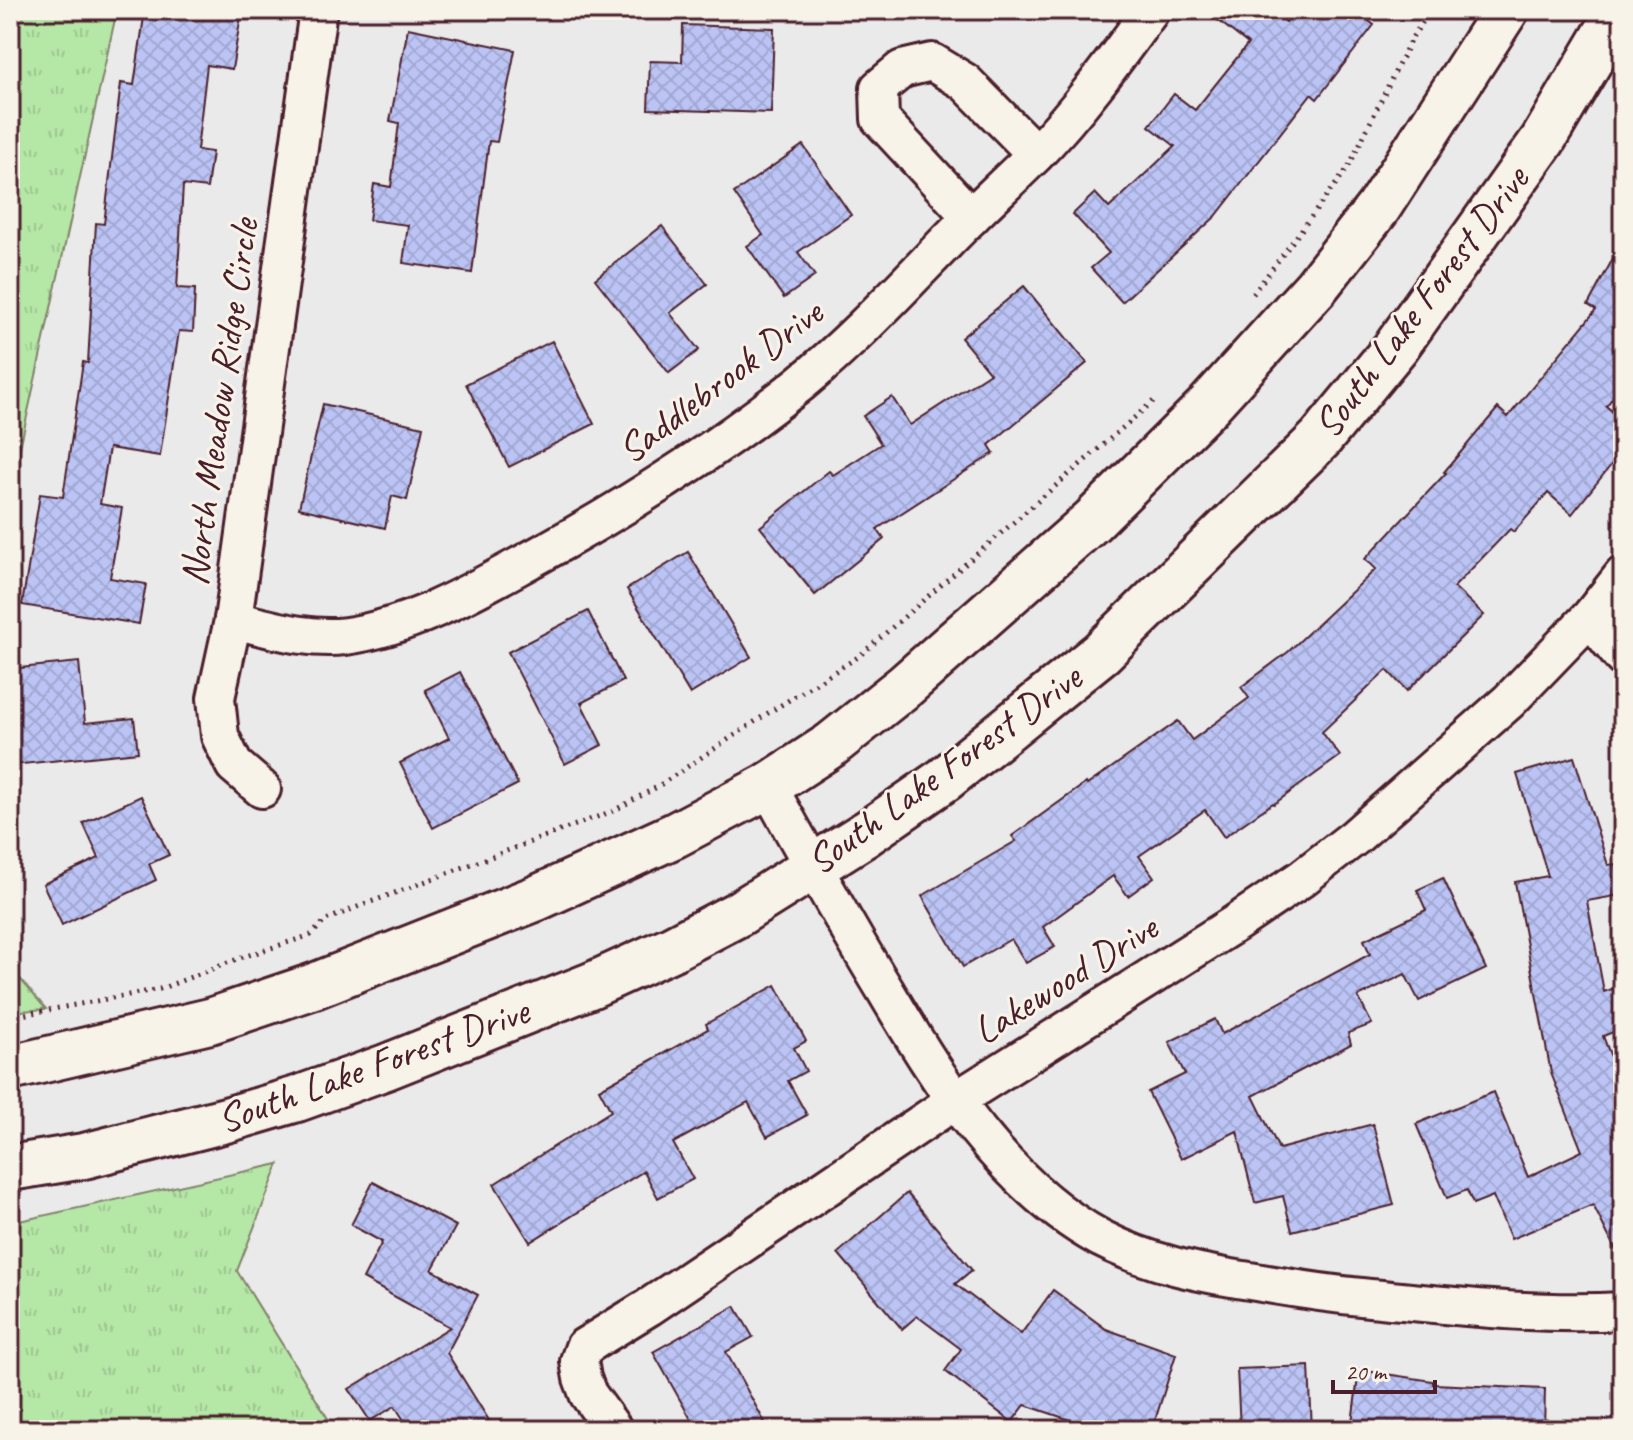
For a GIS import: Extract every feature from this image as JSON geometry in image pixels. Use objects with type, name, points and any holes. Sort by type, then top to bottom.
[{"type":"main road","points":[[10,1068],[210,1021],[314,986],[537,898],[675,835],[768,786],[831,745],[905,686],[1092,521],[1206,408],[1316,287],[1378,208],[1506,10]]},
{"type":"main road","name":"South Lake Forest Drive","points":[[10,1168],[84,1156],[297,1099],[592,985],[738,914],[867,833],[945,779],[1101,653],[1320,439],[1396,347],[1534,153],[1620,10]]},
{"type":"street","name":"North Meadow Ridge Circle","points":[[262,789],[234,765],[220,736],[216,698],[233,620],[318,10]]},
{"type":"street","name":"Saddlebrook Drive","points":[[233,620],[303,636],[343,636],[394,626],[468,594],[609,516],[706,454],[802,382],[859,331],[1036,154],[1110,68],[1151,10]]},
{"type":"street","points":[[971,217],[880,119],[879,88],[902,69],[932,62],[965,82],[1036,154]]},
{"type":"street","name":"Lakewood Drive","points":[[614,1430],[588,1394],[582,1378],[579,1361],[584,1347],[649,1307],[956,1100],[1236,923],[1312,871],[1509,701],[1590,617],[1623,575]]},
{"type":"street","points":[[1590,617],[1623,658]]},
{"type":"street","points":[[768,786],[913,1037],[956,1100],[999,1156],[1065,1217],[1149,1259],[1192,1272],[1319,1293],[1526,1312],[1623,1311]]},
{"type":"path","points":[[1253,294],[1348,168],[1411,39],[1431,10]]},
{"type":"path","points":[[10,1016],[160,989],[311,935],[326,920],[613,811],[657,787],[858,657],[1161,394]]},
{"type":"path","points":[[10,1215],[17,1243],[10,1265]]},
{"type":"green space","points":[[10,10],[117,10],[10,493]]},
{"type":"green space","points":[[10,967],[46,1009],[10,1012]]},
{"type":"green space","points":[[279,1164],[237,1271],[335,1430],[10,1430],[10,1223]]},
{"type":"building","points":[[145,10],[242,10],[232,69],[207,65],[197,150],[212,152],[207,188],[183,185],[177,288],[195,289],[193,332],[179,331],[160,456],[109,448],[100,504],[122,508],[110,578],[146,584],[139,624],[22,605],[40,494],[63,497],[83,362],[88,363],[96,223],[104,224],[121,83],[134,85]]},
{"type":"building","points":[[1205,10],[1270,10],[1286,22],[1296,10],[1355,10],[1374,25],[1317,99],[1311,94],[1216,216],[1122,302],[1091,268],[1109,253],[1073,214],[1095,193],[1109,208],[1175,146],[1149,126],[1174,94],[1195,110],[1248,44]]},
{"type":"building","points":[[683,25],[774,28],[771,113],[648,109],[650,61],[682,62]]},
{"type":"building","points":[[408,28],[515,50],[497,142],[489,141],[472,273],[403,263],[408,225],[369,220],[374,184],[391,187],[399,123],[390,121]]},
{"type":"building","points":[[803,145],[851,215],[798,252],[815,276],[784,298],[747,246],[763,235],[734,193]]},
{"type":"building","points":[[662,226],[707,284],[670,313],[699,350],[669,373],[595,279]]},
{"type":"building","points":[[1623,240],[1623,385],[1606,406],[1623,420],[1623,450],[1572,514],[1548,493],[1514,532],[1510,529],[1454,587],[1484,615],[1407,691],[1387,670],[1322,732],[1340,756],[1274,804],[1224,837],[1205,810],[1139,856],[1154,877],[1128,896],[1113,876],[1043,927],[1055,947],[1026,963],[1011,939],[963,967],[922,896],[1016,841],[1012,836],[1178,721],[1192,740],[1249,698],[1241,687],[1288,652],[1376,569],[1365,559],[1446,473],[1498,408],[1508,417],[1596,310],[1588,305]]},
{"type":"building","points":[[1024,286],[1087,363],[989,445],[994,453],[877,529],[884,539],[815,595],[760,527],[829,471],[833,475],[881,444],[863,416],[892,397],[910,425],[990,373],[961,338]]},
{"type":"building","points":[[552,341],[594,424],[509,467],[466,384]]},
{"type":"building","points":[[323,404],[423,427],[407,500],[392,496],[385,528],[299,508]]},
{"type":"building","points":[[688,552],[751,657],[690,694],[627,589]]},
{"type":"building","points":[[588,611],[623,681],[581,703],[602,745],[565,764],[508,652]]},
{"type":"building","points":[[79,662],[85,723],[134,718],[138,752],[13,765],[10,669]]},
{"type":"building","points":[[460,672],[518,784],[433,828],[400,763],[449,738],[425,690]]},
{"type":"building","points":[[1574,757],[1608,865],[1616,864],[1621,895],[1587,901],[1604,992],[1623,985],[1623,1028],[1603,1036],[1623,1088],[1623,1265],[1593,1205],[1511,1239],[1493,1196],[1473,1204],[1467,1190],[1447,1198],[1416,1124],[1493,1092],[1528,1177],[1582,1151],[1551,1073],[1515,882],[1548,876],[1517,774]]},
{"type":"building","points":[[141,796],[169,855],[149,864],[156,880],[62,925],[43,884],[99,858],[83,823]]},
{"type":"building","points":[[1443,878],[1486,969],[1419,1001],[1405,974],[1358,997],[1372,1024],[1348,1033],[1351,1044],[1253,1096],[1279,1149],[1373,1124],[1394,1205],[1292,1231],[1283,1196],[1255,1203],[1237,1131],[1181,1159],[1148,1092],[1185,1074],[1169,1042],[1215,1019],[1222,1034],[1370,954],[1364,940],[1426,910],[1417,890]]},
{"type":"building","points":[[776,985],[806,1041],[794,1048],[806,1071],[788,1081],[807,1115],[767,1137],[748,1102],[673,1143],[693,1179],[658,1198],[644,1171],[530,1242],[494,1184],[611,1111],[599,1089],[708,1029],[706,1024]]},
{"type":"building","points":[[373,1182],[456,1226],[432,1270],[478,1295],[447,1353],[495,1430],[410,1430],[395,1406],[370,1421],[349,1389],[450,1327],[363,1279],[382,1242],[351,1225]]},
{"type":"building","points":[[907,1193],[972,1270],[955,1284],[1021,1334],[1053,1290],[1106,1329],[1176,1354],[1152,1430],[1100,1430],[1025,1405],[1012,1422],[945,1371],[961,1349],[917,1316],[902,1329],[838,1253]]},
{"type":"building","points":[[735,1306],[753,1337],[726,1352],[769,1430],[697,1430],[653,1352]]},
{"type":"building","points":[[1309,1366],[1312,1430],[1240,1430],[1237,1369]]},
{"type":"building","points":[[1359,1370],[1433,1381],[1433,1384],[1545,1389],[1544,1430],[1351,1430]]}]
